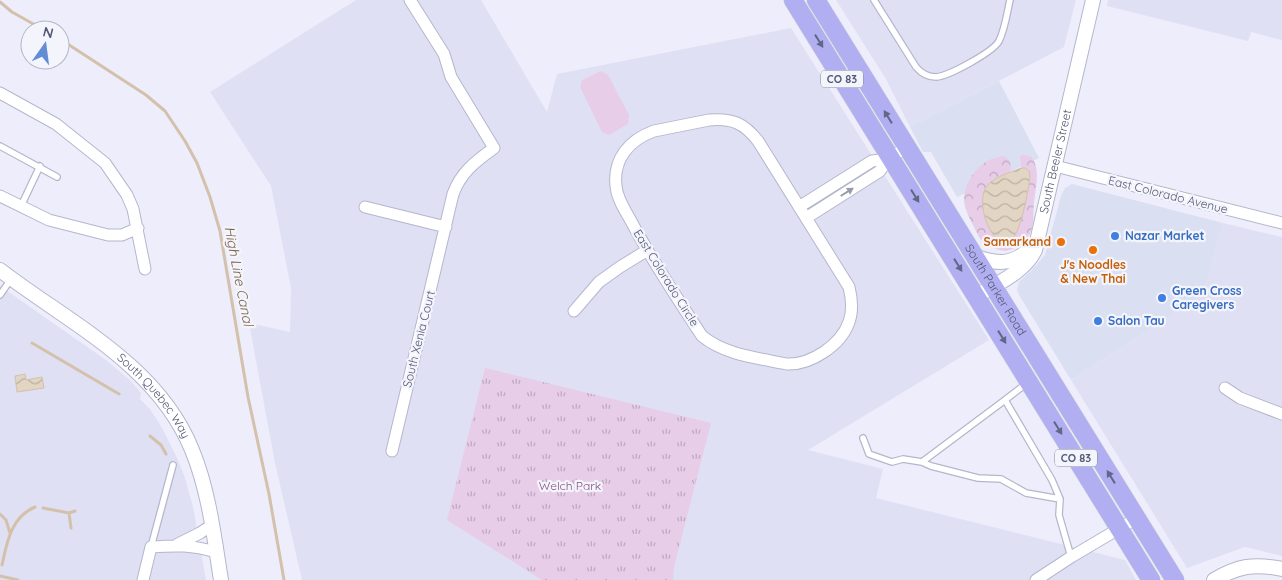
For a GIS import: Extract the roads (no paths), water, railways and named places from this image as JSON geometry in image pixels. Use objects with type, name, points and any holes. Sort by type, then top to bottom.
[{"type":"main road","name":"South Parker Road","points":[[793,0],[1151,580]]},
{"type":"main road","name":"South Parker Road","points":[[816,0],[1175,580]]},
{"type":"street","name":"South Xenia Court","points":[[392,451],[453,194],[459,181],[472,165],[494,148],[452,77],[444,54],[410,0]]},
{"type":"street","name":"South Beeler Street","points":[[976,296],[1016,271],[1031,256],[1040,229],[1093,0]]},
{"type":"street","points":[[0,93],[46,117],[100,159],[127,195],[133,209],[145,269]]},
{"type":"street","name":"East Colorado Circle","points":[[709,120],[726,120],[747,128],[758,141],[799,207],[849,287],[852,312],[846,329],[836,342],[812,360],[787,364],[726,351],[702,336],[646,251],[619,200],[615,177],[617,165],[622,154],[630,144],[646,134],[709,120]]},
{"type":"street","points":[[806,218],[880,172],[889,158],[907,146]]},
{"type":"street","points":[[799,207],[872,161],[889,158]]},
{"type":"street","name":"East Colorado Avenue","points":[[1055,166],[1282,223]]},
{"type":"street","points":[[0,196],[59,223],[108,235],[122,235],[138,228]]},
{"type":"street","points":[[365,207],[446,227]]},
{"type":"street","points":[[974,256],[993,262],[1015,260],[1029,249],[1040,229]]},
{"type":"street","points":[[574,310],[599,282],[646,251]]},
{"type":"street","name":"South Quebec Way","points":[[6,274],[118,355],[137,371],[160,395],[176,419],[192,449],[201,474],[221,580]]},
{"type":"street","points":[[1225,388],[1240,398],[1282,414]]},
{"type":"street","points":[[1036,580],[1137,518]]},
{"type":"street","points":[[176,544],[212,525]]},
{"type":"street","points":[[143,580],[151,547],[176,544],[202,547],[216,552]]},
{"type":"street","points":[[1214,580],[1234,569],[1246,566],[1281,565]]},
{"type":"lane","points":[[874,0],[916,67],[926,75],[934,77],[950,73],[996,46],[1002,32],[1010,0]]},
{"type":"lane","points":[[0,146],[40,166],[57,177]]},
{"type":"lane","points":[[21,206],[40,166]]},
{"type":"lane","points":[[0,295],[6,274]]},
{"type":"lane","points":[[922,462],[1029,381]]},
{"type":"lane","points":[[1005,400],[1052,480],[1060,499],[1060,514],[1071,557]]},
{"type":"lane","points":[[863,438],[869,454],[892,462],[903,458],[978,478],[1001,478],[1026,493],[1060,499]]},
{"type":"lane","points":[[151,547],[173,465]]},
{"type":"water","points":[[1021,168],[1026,168],[1030,176],[1026,199],[1015,234],[1012,239],[1005,242],[999,240],[993,234],[988,225],[984,215],[983,194],[987,186],[994,180]]},
{"type":"water","points":[[25,374],[26,380],[42,377],[44,388],[17,392],[15,376]]},
{"type":"waterway","name":"High Line Canal","points":[[0,2],[26,20]]},
{"type":"waterway","name":"High Line Canal","points":[[70,46],[146,95],[165,111],[197,163],[220,231],[248,397],[269,494],[284,580]]},
{"type":"waterway","points":[[32,343],[119,394]]},
{"type":"waterway","points":[[150,436],[161,445],[166,454]]},
{"type":"waterway","points":[[2,565],[11,531],[20,517],[35,507]]},
{"type":"waterway","points":[[43,508],[69,513],[75,511]]},
{"type":"waterway","points":[[69,513],[71,528]]},
{"type":"waterway","points":[[0,514],[6,520],[10,533]]},
{"type":"waterway","points":[[0,576],[18,580]]},
{"type":"place","name":"Nazar Market","points":[[1115,236]]},
{"type":"place","name":"Samarkand","points":[[1061,242]]},
{"type":"place","name":"J's Noodles & New Thai","points":[[1093,250]]},
{"type":"place","name":"Green Cross Caregivers","points":[[1162,298]]},
{"type":"place","name":"Salon Tau","points":[[1098,321]]},
{"type":"park label","name":"Welch Park","points":[[570,486]]}]
